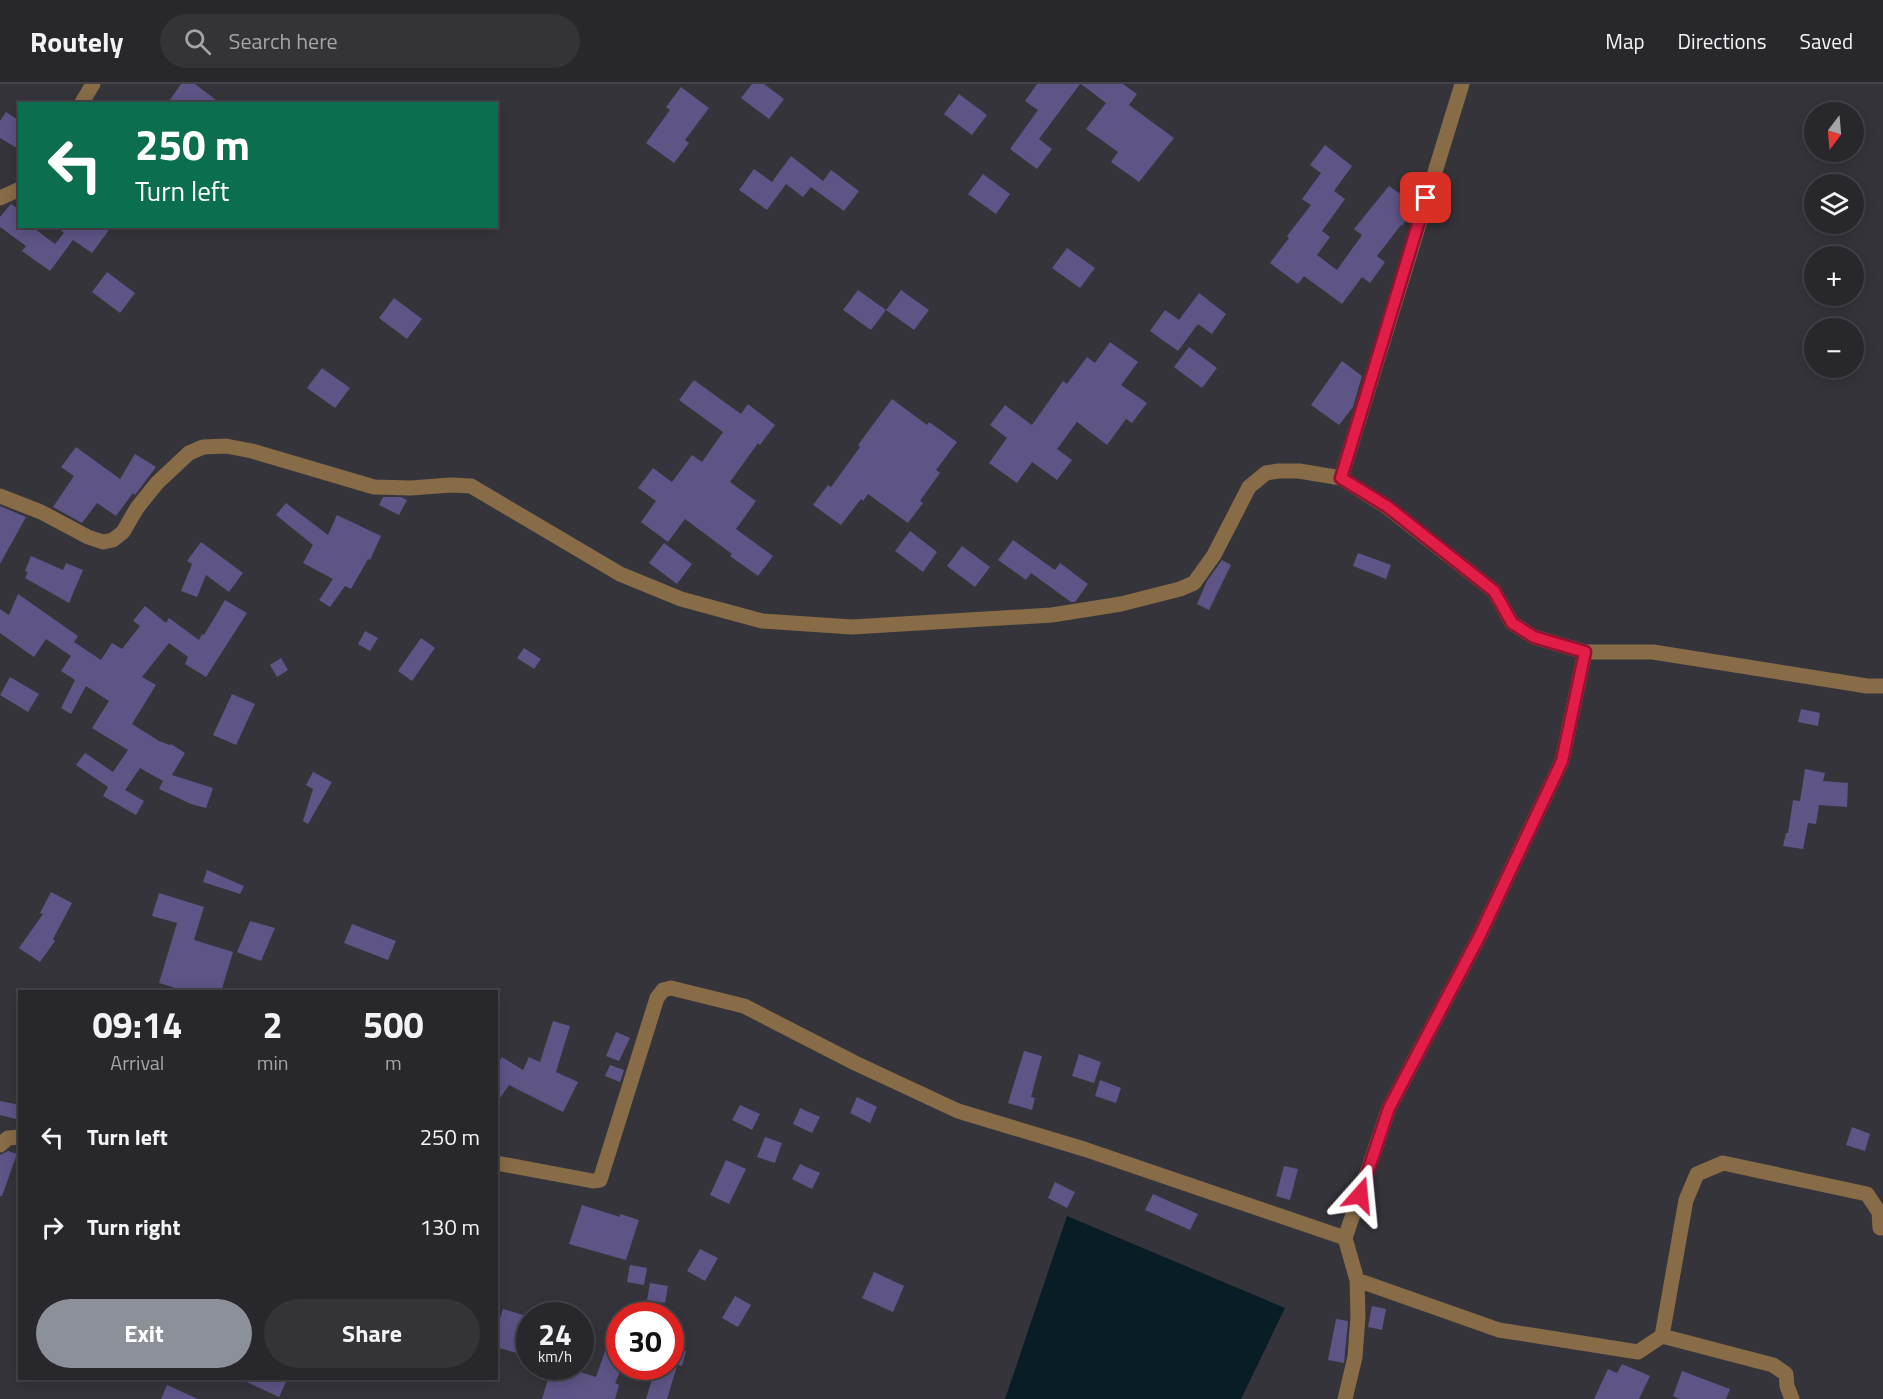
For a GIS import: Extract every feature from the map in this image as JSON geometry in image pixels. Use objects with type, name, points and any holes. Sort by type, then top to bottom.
[{"type":"street","points":[[82,102],[93,84]]},
{"type":"street","points":[[1341,478],[1462,84]]},
{"type":"street","points":[[0,198],[18,190]]},
{"type":"street","points":[[0,496],[41,512],[88,537],[104,542],[113,540],[123,532],[137,508],[157,483],[189,453],[203,447],[226,446],[252,451],[374,487],[471,486],[620,574],[681,598],[762,621],[852,627],[1052,615],[1120,604],[1180,589],[1194,583],[1214,555],[1249,487],[1266,473],[1299,471],[1341,478],[1388,507],[1494,591],[1512,623],[1534,637],[1585,652],[1653,652],[1867,686],[1883,686]]},
{"type":"street","points":[[1345,1399],[1355,1357],[1358,1316],[1357,1280],[1346,1238],[1389,1108],[1480,935],[1562,761],[1585,652]]},
{"type":"street","points":[[498,1163],[593,1181],[600,1180],[604,1174],[657,998],[663,990],[671,988],[744,1006],[855,1063],[958,1111],[1084,1149],[1346,1238]]},
{"type":"street","points":[[0,1145],[8,1138],[18,1137]]},
{"type":"street","points":[[1357,1280],[1499,1330],[1638,1352],[1662,1336],[1686,1200],[1697,1174],[1723,1163],[1867,1194],[1879,1212],[1880,1228]]},
{"type":"street","points":[[1662,1336],[1773,1365],[1786,1374],[1787,1386],[1792,1399]]},
{"type":"water","points":[[1067,1216],[1285,1308],[1241,1399],[1005,1399]]},
{"type":"building","points":[[181,84],[195,84],[218,102],[168,102]]},
{"type":"building","points":[[752,84],[764,84],[784,99],[769,119],[741,98]]},
{"type":"building","points":[[1037,84],[1080,84],[1039,139],[1052,149],[1037,169],[1010,149],[1038,110],[1025,101]]},
{"type":"building","points":[[1081,84],[1123,84],[1137,94],[1129,105],[1174,138],[1139,182],[1111,162],[1118,152],[1086,129],[1106,103]]},
{"type":"building","points":[[681,87],[709,108],[685,140],[689,143],[674,163],[646,143],[670,110],[666,107]]},
{"type":"building","points":[[959,94],[987,115],[972,135],[944,114]]},
{"type":"building","points":[[6,112],[18,120],[18,149],[0,138],[0,121]]},
{"type":"building","points":[[1325,145],[1352,166],[1334,191],[1345,199],[1322,231],[1330,237],[1317,255],[1337,270],[1362,235],[1354,229],[1389,186],[1415,204],[1402,226],[1377,256],[1385,262],[1370,283],[1362,277],[1342,304],[1304,276],[1298,284],[1270,263],[1311,205],[1302,199],[1321,173],[1310,165]]},
{"type":"building","points":[[791,156],[823,181],[831,170],[859,191],[844,211],[811,187],[803,197],[786,184],[767,210],[739,190],[754,169],[772,182]]},
{"type":"building","points":[[983,174],[1010,194],[996,214],[968,194]]},
{"type":"building","points":[[11,204],[18,209],[18,228],[34,228],[55,244],[64,233],[58,228],[111,228],[92,253],[73,240],[50,271],[22,251],[26,246],[0,227],[0,217]]},
{"type":"building","points":[[1067,248],[1095,268],[1080,288],[1052,268]]},
{"type":"building","points":[[107,272],[135,293],[120,313],[92,292]]},
{"type":"building","points":[[858,290],[886,310],[871,330],[843,310]]},
{"type":"building","points":[[901,290],[929,310],[914,330],[886,310]]},
{"type":"building","points":[[1199,293],[1226,314],[1212,334],[1198,324],[1178,351],[1150,331],[1165,310],[1179,320]]},
{"type":"building","points":[[394,298],[422,319],[407,339],[379,318]]},
{"type":"building","points":[[1110,342],[1138,362],[1121,385],[1147,403],[1132,423],[1126,419],[1107,445],[1077,422],[1057,449],[1072,460],[1057,480],[1032,462],[1017,483],[989,463],[1007,438],[990,425],[1005,405],[1032,425],[1063,381],[1067,384],[1087,357],[1095,363]]},
{"type":"building","points":[[1189,347],[1217,368],[1202,388],[1174,367]]},
{"type":"building","points":[[1342,361],[1362,376],[1353,407],[1339,425],[1311,405]]},
{"type":"building","points":[[322,368],[350,388],[335,408],[307,388]]},
{"type":"building","points":[[694,380],[741,414],[748,404],[775,425],[760,445],[758,443],[730,482],[756,501],[736,529],[773,556],[758,576],[685,519],[668,542],[641,522],[656,501],[638,488],[653,468],[672,482],[692,455],[702,462],[723,432],[679,400]]},
{"type":"building","points":[[892,399],[927,425],[929,422],[957,442],[936,470],[940,473],[920,501],[923,503],[908,523],[868,494],[863,501],[861,499],[841,525],[813,505],[828,485],[831,487]]},
{"type":"building","points":[[76,447],[120,479],[135,454],[156,467],[116,516],[97,503],[82,523],[53,507],[74,476],[61,467]]},
{"type":"building","points":[[383,497],[401,497],[407,500],[399,515],[379,505]]},
{"type":"building","points":[[286,503],[328,535],[337,515],[381,536],[370,560],[368,559],[351,589],[345,586],[330,607],[319,600],[333,579],[303,563],[313,545],[276,515]]},
{"type":"building","points":[[0,506],[26,517],[0,564]]},
{"type":"building","points":[[910,531],[937,552],[923,572],[895,551]]},
{"type":"building","points":[[1013,540],[1055,570],[1060,563],[1088,584],[1075,602],[1071,602],[1031,573],[1026,580],[998,560]]},
{"type":"building","points":[[201,542],[243,573],[229,592],[206,575],[197,597],[181,591],[192,564],[187,561]]},
{"type":"building","points":[[664,543],[692,564],[677,584],[649,563]]},
{"type":"building","points":[[962,546],[990,567],[975,587],[947,566]]},
{"type":"building","points":[[1358,553],[1391,565],[1386,579],[1353,566]]},
{"type":"building","points":[[31,556],[63,570],[66,563],[83,570],[69,603],[25,578],[28,572],[25,571]]},
{"type":"building","points":[[1222,560],[1231,565],[1209,610],[1197,604],[1207,581]]},
{"type":"building","points":[[18,594],[78,636],[74,642],[101,660],[112,643],[122,649],[140,626],[133,621],[145,606],[166,623],[169,618],[199,640],[225,600],[247,613],[206,677],[185,664],[188,657],[169,643],[142,677],[156,685],[132,724],[159,741],[171,744],[185,753],[172,775],[213,788],[206,808],[191,804],[159,789],[163,781],[140,768],[125,790],[144,801],[136,815],[103,796],[108,787],[76,765],[85,753],[113,772],[128,750],[92,728],[109,701],[86,686],[71,714],[61,708],[75,680],[61,671],[71,656],[46,639],[34,657],[0,633],[0,609],[9,615]]},
{"type":"building","points":[[365,631],[378,638],[370,651],[358,644]]},
{"type":"building","points":[[421,638],[435,648],[412,681],[398,671]]},
{"type":"building","points":[[524,648],[541,659],[534,669],[517,658]]},
{"type":"building","points":[[281,658],[288,670],[277,677],[270,665]]},
{"type":"building","points":[[10,677],[39,694],[28,712],[0,695]]},
{"type":"building","points":[[232,694],[255,704],[236,745],[213,735]]},
{"type":"building","points":[[1801,709],[1820,713],[1818,726],[1798,722]]},
{"type":"building","points":[[1805,769],[1825,773],[1823,781],[1848,783],[1847,807],[1819,805],[1816,824],[1808,823],[1803,849],[1783,846],[1786,833],[1788,833],[1793,800],[1800,801]]},
{"type":"building","points":[[313,772],[332,782],[308,824],[303,821],[313,789],[306,785]]},
{"type":"building","points":[[207,870],[244,886],[240,894],[203,882]]},
{"type":"building","points":[[51,892],[72,903],[53,939],[55,941],[40,962],[19,948],[43,914],[40,913]]},
{"type":"building","points":[[159,893],[204,907],[194,940],[233,952],[222,990],[182,990],[159,983],[177,923],[152,916]]},
{"type":"building","points":[[250,921],[275,928],[261,961],[237,952]]},
{"type":"building","points":[[352,924],[396,941],[388,960],[344,943]]},
{"type":"building","points":[[553,1021],[570,1026],[556,1072],[578,1082],[563,1112],[509,1085],[498,1101],[498,1063],[502,1057],[523,1070],[529,1057],[540,1062]]},
{"type":"building","points":[[616,1032],[630,1038],[619,1061],[606,1056]]},
{"type":"building","points":[[1024,1051],[1042,1056],[1031,1097],[1035,1098],[1032,1110],[1008,1103]]},
{"type":"building","points":[[1079,1054],[1101,1062],[1094,1083],[1072,1076]]},
{"type":"building","points":[[610,1065],[624,1070],[620,1082],[605,1076]]},
{"type":"building","points":[[1100,1080],[1121,1088],[1116,1103],[1095,1096]]},
{"type":"building","points":[[857,1097],[877,1107],[870,1123],[850,1113]]},
{"type":"building","points":[[0,1101],[18,1105],[18,1120],[0,1115]]},
{"type":"building","points":[[740,1105],[760,1114],[752,1130],[732,1120]]},
{"type":"building","points":[[800,1108],[820,1117],[812,1133],[793,1124]]},
{"type":"building","points":[[1852,1127],[1870,1134],[1865,1151],[1846,1145]]},
{"type":"building","points":[[765,1137],[782,1143],[775,1163],[757,1157]]},
{"type":"building","points":[[8,1151],[17,1154],[2,1196],[0,1196],[0,1155]]},
{"type":"building","points":[[726,1160],[746,1169],[729,1204],[710,1195]]},
{"type":"building","points":[[800,1164],[820,1173],[812,1189],[792,1179]]},
{"type":"building","points":[[1284,1166],[1298,1169],[1290,1200],[1276,1196]]},
{"type":"building","points":[[1055,1182],[1075,1192],[1067,1208],[1048,1198]]},
{"type":"building","points":[[1153,1194],[1198,1214],[1190,1230],[1145,1210]]},
{"type":"building","points":[[582,1205],[620,1217],[620,1214],[639,1220],[626,1260],[569,1244]]},
{"type":"building","points":[[700,1249],[718,1258],[705,1281],[687,1271]]},
{"type":"building","points":[[630,1265],[647,1268],[644,1285],[627,1282]]},
{"type":"building","points":[[874,1272],[904,1286],[893,1312],[862,1298]]},
{"type":"building","points":[[650,1283],[668,1286],[665,1302],[647,1300]]},
{"type":"building","points":[[735,1296],[751,1305],[738,1327],[722,1318]]},
{"type":"building","points":[[1372,1306],[1386,1309],[1382,1330],[1368,1327]]},
{"type":"building","points":[[503,1309],[516,1313],[516,1353],[498,1348],[498,1325]]},
{"type":"building","points":[[1336,1319],[1348,1321],[1344,1363],[1328,1360]]},
{"type":"building","points":[[606,1349],[606,1380],[616,1380],[615,1383],[619,1385],[615,1399],[542,1399],[548,1380],[594,1380],[594,1376],[596,1377]]},
{"type":"building","points":[[1622,1364],[1650,1376],[1639,1399],[1594,1399],[1608,1369],[1617,1373]]},
{"type":"building","points":[[1682,1371],[1730,1389],[1726,1399],[1680,1399],[1673,1396]]},
{"type":"building","points":[[242,1380],[287,1380],[279,1397]]},
{"type":"building","points":[[652,1380],[673,1380],[667,1399],[646,1399]]},
{"type":"building","points":[[167,1385],[198,1399],[161,1399]]},
{"type":"route","points":[[1360,1195],[1389,1108],[1480,935],[1562,761],[1585,652],[1534,637],[1512,623],[1494,591],[1388,507],[1341,478],[1426,198]]}]
